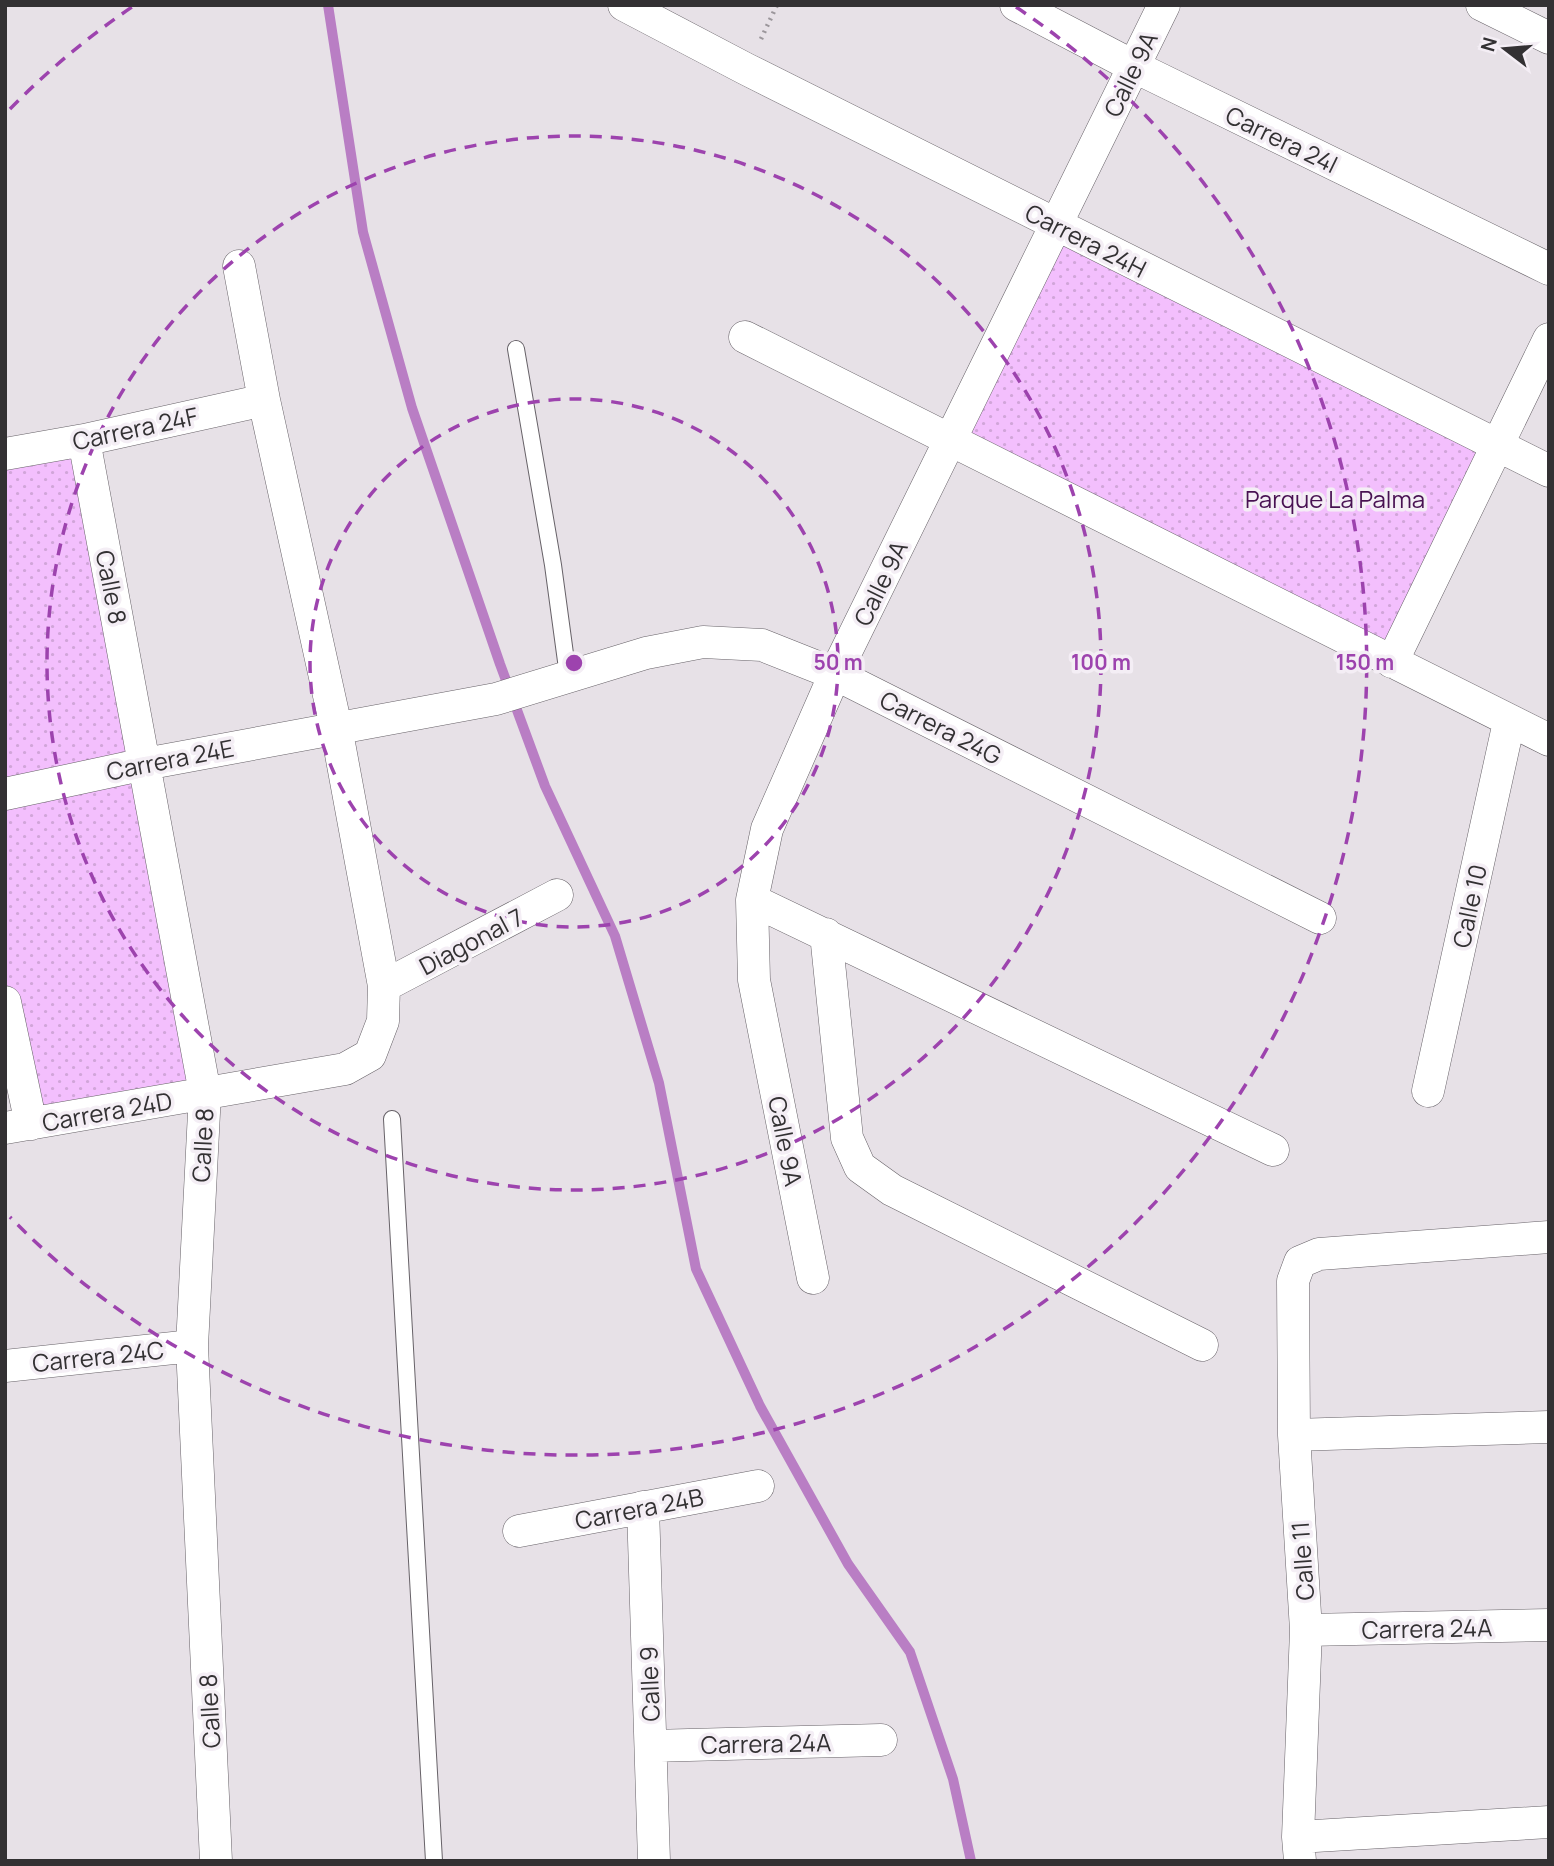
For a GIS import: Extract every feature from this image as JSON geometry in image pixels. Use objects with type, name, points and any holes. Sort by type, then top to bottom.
[{"type":"street","name":"Carrera 24H","points":[[624,5],[746,69],[1549,471]]},
{"type":"street","name":"Carrera 24I","points":[[1016,5],[1133,66],[1549,269]]},
{"type":"street","name":"Calle 9A","points":[[813,1278],[754,981],[752,900],[767,829],[835,674],[1164,5]]},
{"type":"street","points":[[1482,5],[1549,38]]},
{"type":"street","points":[[239,267],[264,400],[336,727],[384,986]]},
{"type":"street","points":[[745,337],[1549,740]]},
{"type":"street","points":[[1392,662],[1549,339]]},
{"type":"street","name":"Carrera 24F","points":[[5,454],[84,440],[264,400]]},
{"type":"street","name":"Calle 8","points":[[84,440],[205,1093],[192,1346],[216,1861]]},
{"type":"street","name":"Carrera 24G","points":[[336,727],[496,699],[646,653],[703,642],[762,645],[835,674],[1321,918]]},
{"type":"street","name":"Calle 10","points":[[1428,1091],[1509,722]]},
{"type":"street","name":"Carrera 24E","points":[[5,794],[336,727]]},
{"type":"street","name":"Diagonal 7","points":[[384,986],[557,895]]},
{"type":"street","points":[[752,900],[1273,1150]]},
{"type":"street","points":[[826,934],[847,1138],[860,1167],[892,1190],[1202,1345]]},
{"type":"street","name":"Carrera 24D","points":[[18,1126],[345,1069],[370,1055],[383,1021],[384,986]]},
{"type":"street","points":[[5,1002],[18,1126]]},
{"type":"street","name":"Calle 11","points":[[1299,1849],[1306,1630],[1294,1435],[1293,1281],[1300,1262],[1319,1254],[1549,1237]]},
{"type":"street","name":"Carrera 24C","points":[[5,1366],[192,1346]]},
{"type":"street","points":[[1294,1435],[1549,1427]]},
{"type":"street","name":"Carrera 24B","points":[[519,1531],[758,1486]]},
{"type":"street","name":"Calle 9","points":[[643,1507],[654,1861]]},
{"type":"street","name":"Carrera 24A","points":[[1306,1630],[1549,1625]]},
{"type":"street","name":"Carrera 24A","points":[[651,1745],[881,1740]]},
{"type":"street","points":[[1299,1849],[1549,1822]]},
{"type":"lane","points":[[516,349],[553,565],[568,676]]},
{"type":"lane","points":[[392,1119],[434,1861]]},
{"type":"green space","name":"Parque La Palma","points":[[1056,225],[1498,446],[1392,662],[951,440]]},
{"type":"green space","points":[[84,440],[205,1093],[31,1124],[5,1002],[5,454]]},
{"type":"waterway","points":[[328,5],[363,232],[412,408],[545,786],[615,936],[659,1083],[696,1269],[760,1406],[848,1564],[910,1652],[953,1779],[971,1861]]}]
